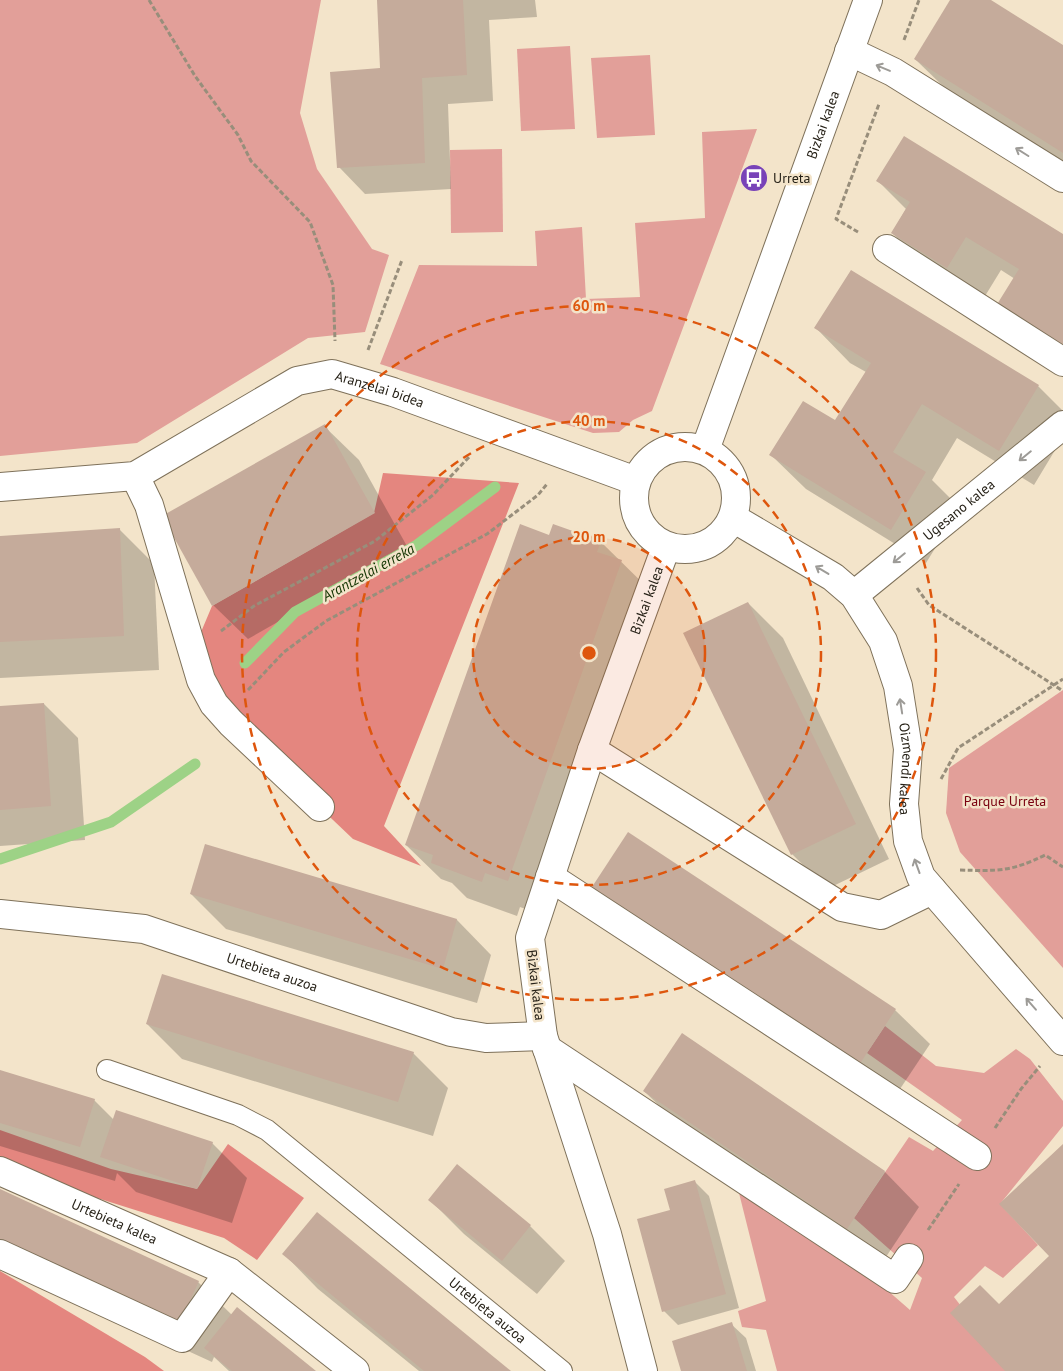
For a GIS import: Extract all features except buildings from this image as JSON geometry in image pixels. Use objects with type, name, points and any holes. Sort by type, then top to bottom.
[{"type":"street","name":"Bizkai kalea","points":[[705,450],[868,0]]},
{"type":"street","points":[[849,52],[893,72],[1063,178]]},
{"type":"street","points":[[887,249],[1063,362]]},
{"type":"street","name":"Aranzelai bidea","points":[[0,487],[135,476],[297,381],[344,378],[393,392],[636,480]]},
{"type":"street","name":"Ugesano kalea","points":[[854,595],[1063,425]]},
{"type":"street","points":[[689,447],[705,450],[719,459],[729,471],[736,486],[733,518],[724,532],[712,542],[698,548],[682,550],[666,546],[652,538],[642,527],[635,512],[633,496],[636,480],[645,466],[657,455],[672,448],[689,447]]},
{"type":"street","points":[[135,476],[149,505],[201,680],[214,704],[224,716],[320,807]]},
{"type":"street","name":"Oizmendi kalea","points":[[733,518],[833,577],[854,595],[883,641],[898,686],[908,749],[904,804],[908,841],[921,877],[1063,1041]]},
{"type":"street","name":"Bizkai kalea","points":[[643,1371],[606,1234],[545,1043],[530,938],[592,750],[666,546]]},
{"type":"street","points":[[592,750],[842,907],[882,915],[932,890]]},
{"type":"street","points":[[550,877],[977,1156]]},
{"type":"street","name":"Urtebieta auzoa","points":[[0,914],[144,929],[451,1032],[486,1038],[545,1043]]},
{"type":"street","points":[[545,1043],[895,1278],[909,1258]]},
{"type":"street","name":"Urtebieta kalea","points":[[0,1171],[229,1272]]},
{"type":"street","points":[[0,1254],[182,1338],[229,1272],[355,1371]]},
{"type":"lane","name":"Urtebieta auzoa","points":[[107,1070],[238,1115],[267,1130],[562,1371]]},
{"type":"path","points":[[149,0],[195,76],[238,134],[252,161],[310,222],[333,285],[336,338],[344,378]]},
{"type":"path","points":[[836,219],[919,0]]},
{"type":"path","points":[[344,378],[402,260]]},
{"type":"path","points":[[193,651],[254,606],[375,541],[433,494],[497,429]]},
{"type":"path","points":[[224,716],[284,652],[319,626],[487,534],[538,495],[570,456]]},
{"type":"path","points":[[897,560],[929,605],[1063,691]]},
{"type":"path","points":[[937,786],[958,748],[1063,679]]},
{"type":"path","points":[[964,877],[957,870],[1003,871],[1024,866],[1045,856],[1063,867]]},
{"type":"path","points":[[992,1133],[1020,1090]]},
{"type":"path","points":[[909,1258],[961,1182]]},
{"type":"green space","points":[[0,0],[321,0],[300,113],[317,169],[372,249],[389,255],[365,332],[308,338],[137,443],[0,456]]},
{"type":"green space","points":[[570,46],[575,129],[521,131],[517,49]]},
{"type":"green space","points":[[650,55],[655,135],[597,138],[591,58]]},
{"type":"green space","points":[[757,129],[652,411],[633,420],[619,432],[593,433],[380,364],[419,265],[537,266],[535,231],[582,227],[586,299],[640,297],[635,223],[705,218],[702,132]]},
{"type":"green space","points":[[502,149],[503,232],[451,233],[450,150]]},
{"type":"green space","name":"Parque Urreta","points":[[1063,690],[1063,968],[960,852],[946,813],[949,768]]},
{"type":"green space","points":[[885,1026],[936,1066],[984,1073],[1016,1049],[1030,1059],[1063,1101],[1063,1126],[1000,1204],[1038,1245],[1003,1278],[985,1266],[954,1297],[999,1355],[1017,1371],[777,1371],[766,1330],[742,1327],[738,1311],[766,1301],[737,1185],[879,1283],[910,1310],[922,1278],[854,1218],[909,1137],[933,1151],[962,1120],[867,1053]]},
{"type":"shaded area","points":[[383,473],[519,483],[384,826],[421,866],[353,839],[231,723],[193,651],[212,606],[374,513]]},
{"type":"shaded area","points":[[0,1130],[111,1169],[197,1189],[228,1144],[304,1198],[257,1260],[224,1238],[94,1197],[0,1159]]},
{"type":"shaded area","points":[[0,1271],[145,1357],[164,1371],[0,1371]]},
{"type":"waterway","name":"Arantzelai erreka","points":[[245,663],[295,612],[417,545],[495,487]]},
{"type":"waterway","name":"Arantzelai erreka","points":[[0,859],[111,822],[195,764]]},
{"type":"place","name":"Urreta","points":[[754,178]]}]
